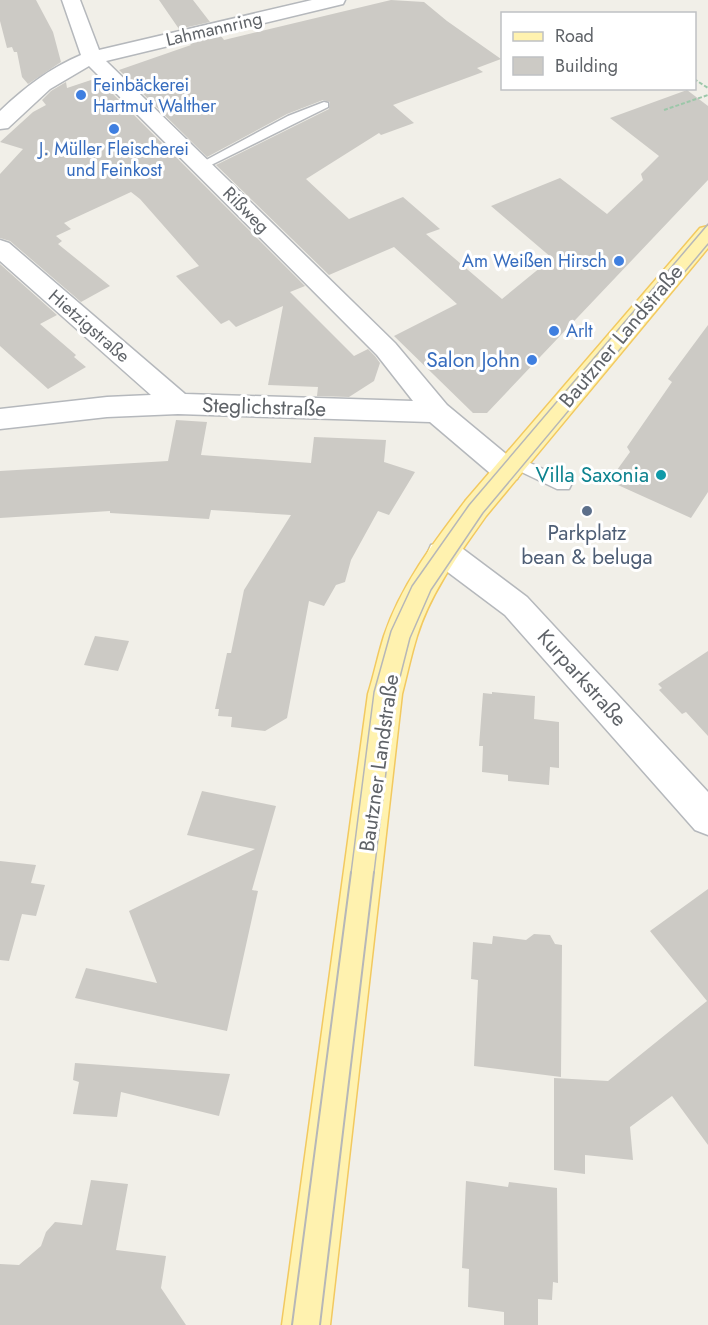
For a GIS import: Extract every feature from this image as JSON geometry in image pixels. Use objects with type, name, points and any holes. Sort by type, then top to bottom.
[{"type":"main road","name":"Bautzner Landstraße","points":[[306,1325],[385,694],[401,634],[422,588],[442,554],[476,508],[708,233]]},
{"type":"street","name":"Rißweg","points":[[71,0],[92,58],[386,349],[437,412]]},
{"type":"street","name":"Lahmannring","points":[[0,123],[26,96],[64,69],[92,58],[336,0]]},
{"type":"street","points":[[0,98],[26,96]]},
{"type":"street","name":"Hietzigstraße","points":[[0,248],[178,404]]},
{"type":"street","name":"Steglichstraße","points":[[0,419],[107,407],[178,404],[437,412]]},
{"type":"street","points":[[437,412],[511,467]]},
{"type":"street","name":"Kurparkstraße","points":[[442,554],[452,558],[516,606],[708,818]]},
{"type":"lane","points":[[201,166],[234,152],[275,126],[324,105]]},
{"type":"lane","points":[[511,467],[562,485]]},
{"type":"path","points":[[664,110],[708,95]]},
{"type":"building","points":[[0,0],[36,0],[53,32],[61,62],[28,84],[22,77],[17,52],[14,52],[12,47],[7,48],[0,21]]},
{"type":"building","points":[[159,0],[193,0],[210,22],[179,29]]},
{"type":"building","points":[[391,0],[424,2],[501,59],[477,68],[483,72],[393,105],[414,123],[381,135],[379,133],[306,179],[349,219],[403,197],[440,229],[426,234],[502,299],[552,258],[491,206],[560,178],[607,214],[643,180],[641,174],[659,156],[610,118],[687,90],[708,106],[708,180],[487,413],[473,413],[394,336],[457,304],[394,247],[329,275],[216,165],[329,109],[330,102],[323,100],[287,114],[207,157],[119,70],[191,45],[189,43],[221,36],[224,40]]},
{"type":"building","points":[[97,78],[305,286],[290,292],[354,356],[368,349],[375,356],[380,363],[374,381],[349,397],[317,396],[318,387],[268,385],[283,306],[236,327],[229,320],[221,324],[176,276],[199,266],[140,199],[131,192],[64,223],[71,229],[56,236],[62,241],[58,244],[110,286],[81,302],[10,241],[0,238],[0,174],[23,149],[0,142],[33,112],[46,105],[42,100],[51,91],[66,82],[67,88]]},
{"type":"building","points":[[0,264],[57,315],[40,324],[76,355],[74,357],[86,367],[48,389],[0,346]]},
{"type":"building","points":[[708,325],[708,492],[691,518],[609,481],[630,452],[627,447],[672,382],[668,379]]},
{"type":"building","points":[[176,420],[207,422],[201,455],[311,463],[314,437],[386,440],[384,462],[415,472],[389,515],[378,511],[351,560],[345,582],[336,585],[324,606],[309,601],[287,718],[265,731],[231,727],[232,717],[218,716],[219,709],[215,709],[227,653],[231,653],[244,590],[291,515],[211,510],[209,519],[110,513],[110,511],[0,518],[0,471],[168,461]]},
{"type":"building","points":[[95,636],[129,641],[118,671],[84,665]]},
{"type":"building","points":[[708,651],[708,736],[686,712],[682,714],[659,690],[662,688],[658,684]]},
{"type":"building","points":[[492,692],[535,696],[534,719],[559,722],[559,768],[550,767],[549,785],[508,781],[508,775],[482,772],[483,746],[479,746],[483,693],[492,694]]},
{"type":"building","points":[[202,791],[276,806],[252,890],[258,891],[227,1031],[75,998],[86,968],[157,983],[129,911],[255,849],[187,835]]},
{"type":"building","points":[[0,861],[36,865],[31,883],[45,885],[36,916],[22,914],[9,961],[0,960]]},
{"type":"building","points":[[708,889],[708,1145],[672,1096],[630,1127],[633,1160],[585,1155],[585,1174],[554,1170],[554,1078],[608,1081],[707,1001],[650,931]]},
{"type":"building","points":[[534,934],[550,935],[555,944],[562,945],[561,1077],[474,1066],[478,980],[471,979],[473,942],[492,944],[493,936],[526,940]]},
{"type":"building","points":[[75,1063],[230,1074],[219,1116],[121,1092],[117,1117],[73,1114],[79,1082],[73,1080]]},
{"type":"building","points":[[91,1180],[128,1184],[116,1250],[166,1256],[161,1288],[186,1325],[0,1325],[0,1264],[19,1265],[41,1246],[46,1232],[55,1222],[82,1225]]},
{"type":"building","points":[[466,1181],[508,1187],[509,1182],[557,1188],[558,1283],[553,1282],[552,1300],[538,1299],[538,1325],[504,1325],[504,1312],[468,1307],[469,1269],[462,1268]]},
{"type":"tram line","points":[[351,873],[374,692],[391,631],[412,586],[469,505],[708,224]]},
{"type":"tram line","points":[[374,873],[395,697],[410,638],[431,590],[483,513],[708,244]]},
{"type":"tram line","points":[[292,1325],[351,872]]},
{"type":"tram line","points":[[320,1325],[374,872]]},
{"type":"place","name":"Feinbäckerei Hartmut Walther","points":[[81,95]]},
{"type":"place","name":"J. Müller Fleischerei und Feinkost","points":[[114,129]]},
{"type":"place","name":"Am Weißen Hirsch","points":[[619,261]]},
{"type":"place","name":"Arlt","points":[[554,331]]},
{"type":"place","name":"Salon John","points":[[532,360]]},
{"type":"place","name":"Villa Saxonia","points":[[661,475]]},
{"type":"place","name":"Parkplatz bean & beluga","points":[[587,511]]}]
